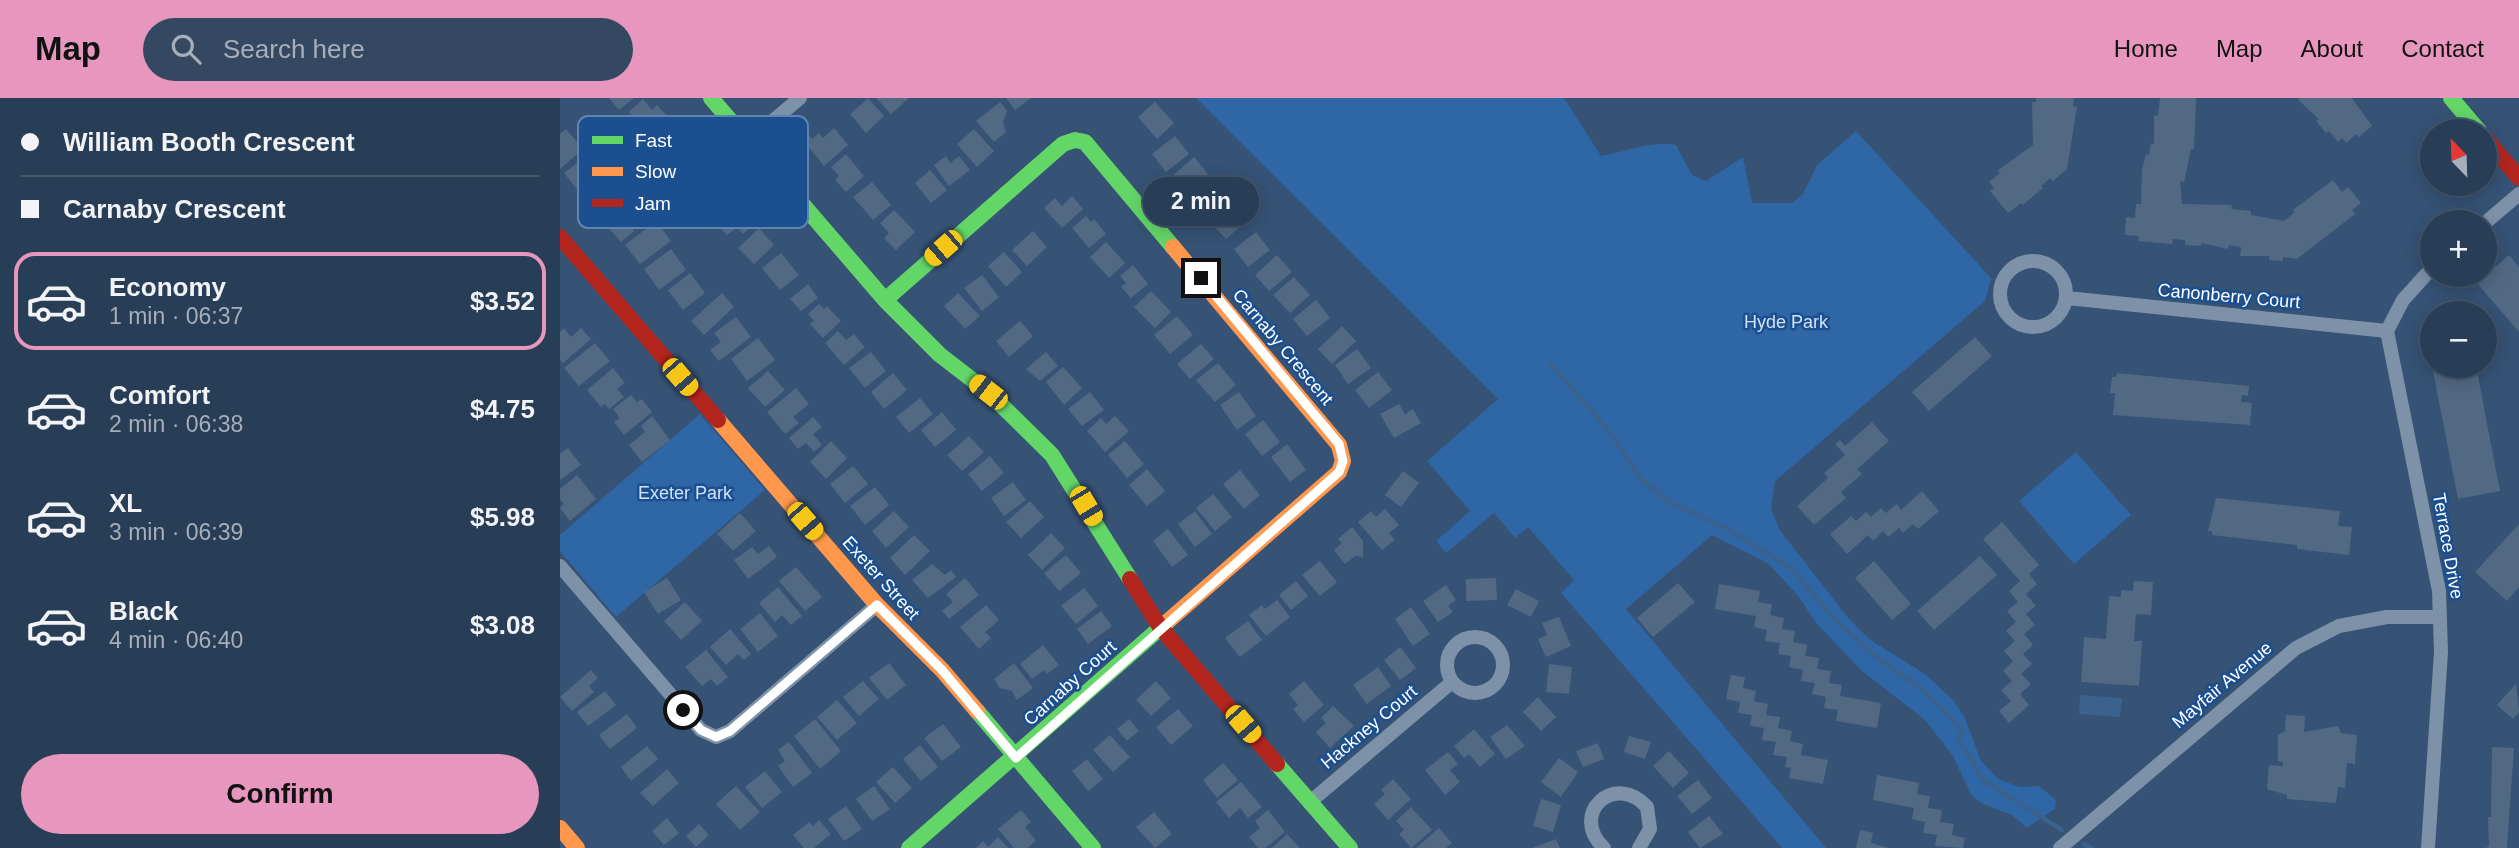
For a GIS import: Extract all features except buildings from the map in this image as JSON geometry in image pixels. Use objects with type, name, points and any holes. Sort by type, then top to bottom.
[{"type":"street","points":[[711,98],[727,116]]},
{"type":"street","points":[[779,116],[800,98]]},
{"type":"street","points":[[2451,98],[2469,119]]},
{"type":"street","name":"Carnaby Crescent","points":[[885,300],[1063,144],[1074,140],[1085,142],[1106,163],[1339,444],[1343,461],[1339,472],[1160,627]]},
{"type":"street","points":[[2497,152],[2519,178]]},
{"type":"street","points":[[2497,213],[2519,194]]},
{"type":"street","points":[[808,210],[885,300],[940,355],[988,392],[1052,455],[1160,627],[1350,848]]},
{"type":"street","name":"Exeter Street","points":[[560,237],[877,605],[942,670],[1093,848]]},
{"type":"street","points":[[2032,260],[2054,268],[2062,276],[2067,299],[2056,317],[2047,324],[2035,327],[2020,325],[2009,316],[2001,304],[2002,281],[2012,268],[2032,260]]},
{"type":"street","points":[[2387,331],[2403,300],[2420,281]]},
{"type":"street","name":"Canonberry Court","points":[[2067,299],[2387,331]]},
{"type":"street","name":"Terrace Drive","points":[[2387,331],[2439,591],[2441,652],[2428,848]]},
{"type":"street","points":[[560,566],[701,730],[716,737],[730,731],[877,605]]},
{"type":"street","name":"Mayfair Avenue","points":[[2060,848],[2296,648],[2339,626],[2387,617],[2439,617]]},
{"type":"street","name":"Carnaby Court","points":[[909,848],[1016,758],[1160,627]]},
{"type":"street","points":[[1467,638],[1483,638],[1496,647],[1503,665],[1493,686],[1476,693],[1460,689],[1452,682],[1447,671],[1447,659],[1458,642],[1467,638]]},
{"type":"street","name":"Hackney Court","points":[[1310,802],[1452,682]]},
{"type":"street","points":[[1604,848],[1595,840],[1590,819],[1598,803],[1616,793],[1627,793],[1647,807],[1650,830],[1642,847]]},
{"type":"street","points":[[560,828],[577,848]]},
{"type":"green space","name":"Hyde Park","points":[[1196,98],[1564,98],[1601,156],[1649,145],[1676,145],[1692,175],[1706,181],[1743,157],[1752,203],[1792,203],[1803,194],[1817,165],[1856,131],[1991,278],[1985,301],[1775,481],[1771,508],[1779,529],[1849,619],[1869,639],[1925,674],[1952,699],[1964,716],[1981,761],[1998,779],[2020,787],[2039,786],[2056,800],[2055,809],[2027,828],[2012,815],[1983,804],[1971,795],[1953,756],[1925,720],[1862,671],[1817,624],[1798,596],[1769,564],[1712,535],[1626,609],[1826,848],[1782,848],[1561,593],[1574,580],[1528,527],[1515,538],[1494,513],[1446,553],[1436,541],[1470,511],[1427,461],[1498,399]]},
{"type":"green space","name":"Exeter Park","points":[[700,414],[765,490],[616,617],[560,551],[560,535]]},
{"type":"green space","points":[[2076,452],[2131,515],[2074,564],[2019,501]]},
{"type":"shaded area","points":[[2080,695],[2122,698],[2120,717],[2079,714]]},
{"type":"waterway","points":[[1551,364],[1609,431],[1641,479],[1669,502],[1728,529],[1792,569],[1834,619],[1874,655],[1925,692],[1963,730],[1958,738],[1983,780],[2062,830]]},
{"type":"waterway","points":[[2084,844],[2091,848]]},
{"type":"traffic: fast","points":[[711,98],[727,116]]},
{"type":"traffic: fast","points":[[2451,98],[2469,119]]},
{"type":"traffic: fast","points":[[885,300],[1063,144],[1075,140],[1085,142],[1173,247]]},
{"type":"traffic: fast","points":[[808,211],[885,300],[940,355],[988,392],[1052,455],[1130,579]]},
{"type":"traffic: fast","points":[[909,848],[1167,622]]},
{"type":"traffic: fast","points":[[977,711],[1093,848]]},
{"type":"traffic: fast","points":[[1277,764],[1350,848]]},
{"type":"traffic: slow","points":[[1167,622],[1339,472],[1343,461],[1339,445],[1173,247]]},
{"type":"traffic: slow","points":[[718,420],[877,605],[942,670],[977,711]]},
{"type":"traffic: slow","points":[[560,828],[577,848]]},
{"type":"traffic: jam","points":[[2497,152],[2519,178]]},
{"type":"traffic: jam","points":[[560,237],[718,420]]},
{"type":"traffic: jam","points":[[1130,579],[1160,627],[1277,764]]},
{"type":"route","points":[[683,710],[701,730],[716,737],[730,731],[877,605],[942,670],[1016,758],[1160,627],[1339,472],[1343,461],[1339,444],[1201,278]]}]
